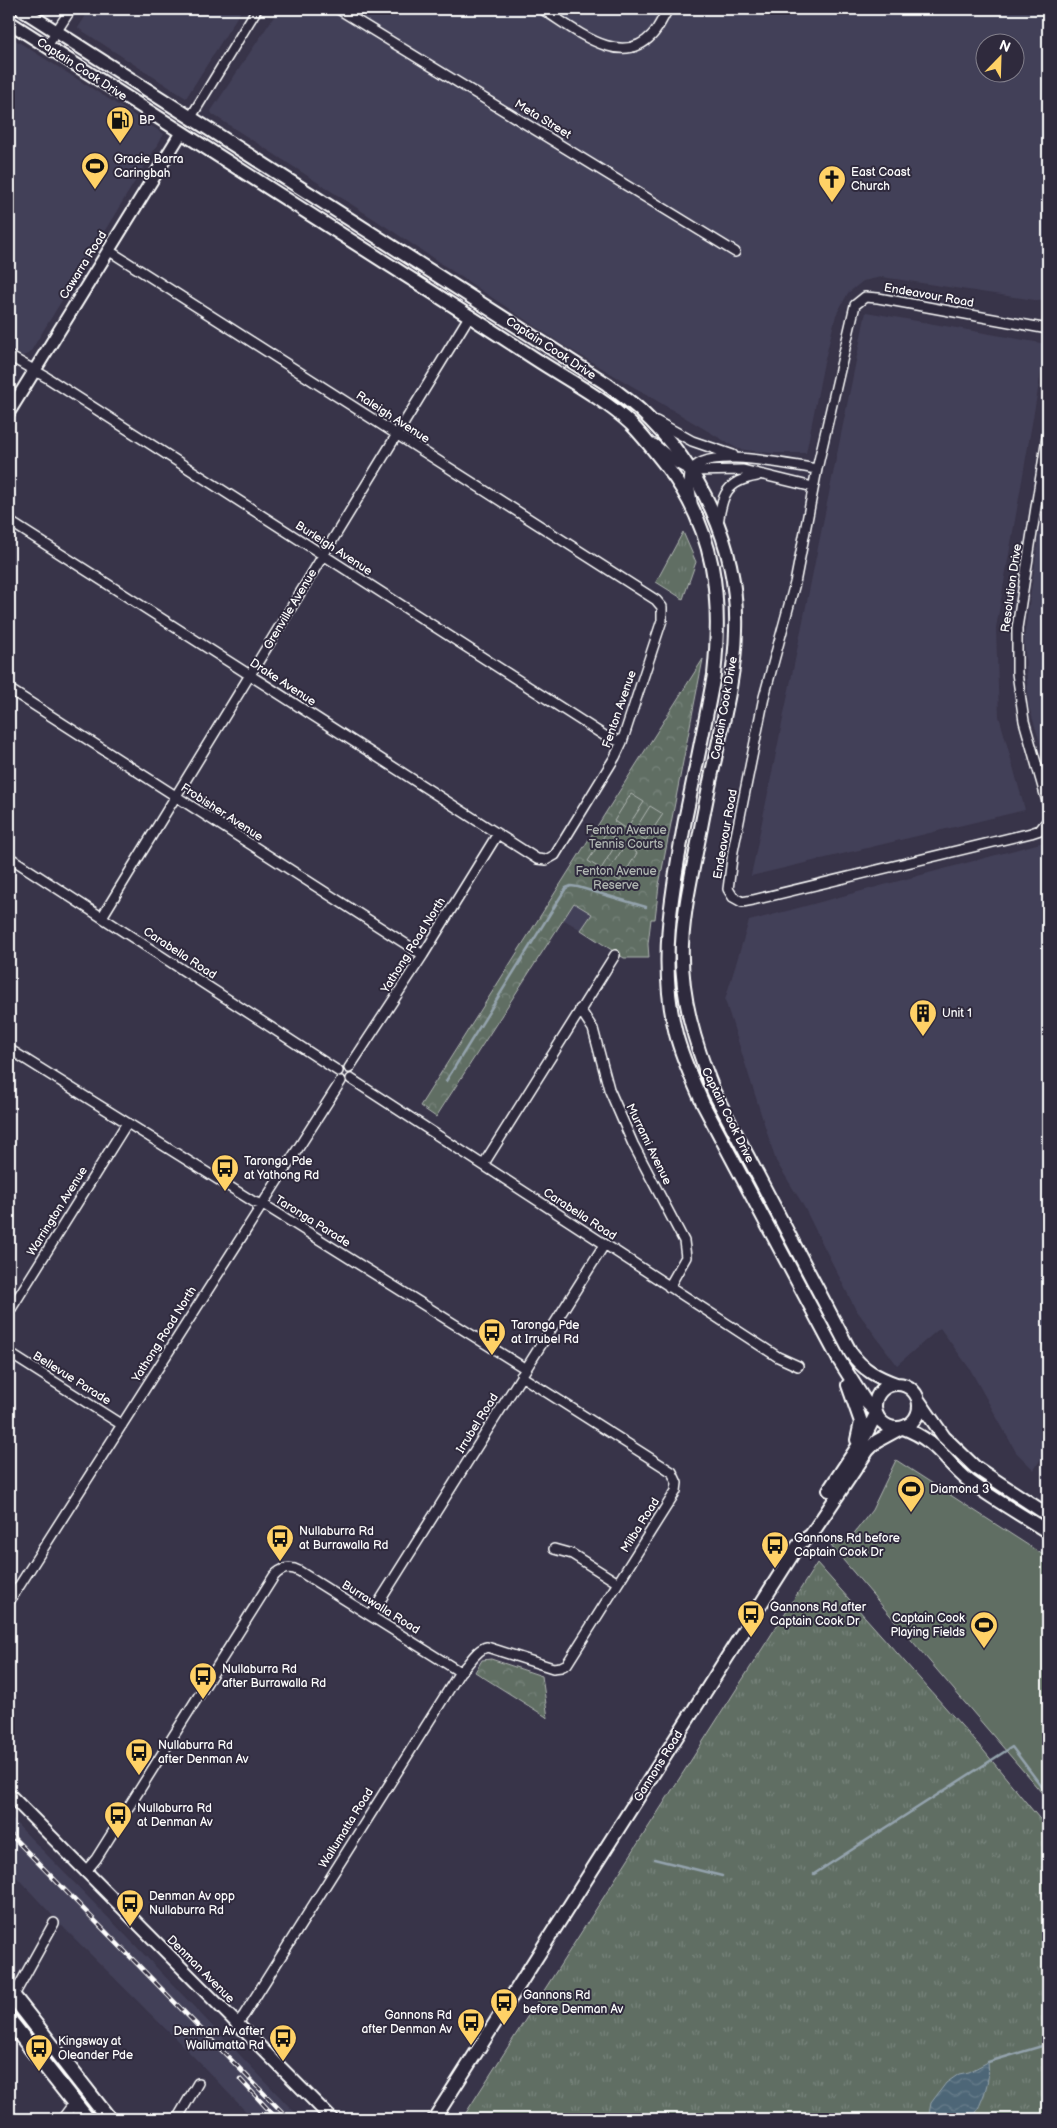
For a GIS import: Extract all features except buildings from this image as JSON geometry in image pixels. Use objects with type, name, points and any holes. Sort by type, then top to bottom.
[{"type":"main road","name":"Captain Cook Drive","points":[[21,9],[578,364],[639,410],[674,447],[691,471],[718,524],[727,549],[732,576],[736,631],[728,698],[686,904],[682,944],[683,978],[687,1011],[699,1053],[714,1092],[851,1353],[863,1368],[871,1374],[896,1384]]},
{"type":"main road","name":"Captain Cook Drive","points":[[9,22],[470,315],[607,406],[631,424],[668,468],[693,510],[705,536],[713,568],[718,604],[714,676],[670,906],[667,951],[669,990],[676,1034],[687,1068],[703,1104],[839,1360],[865,1401],[876,1412]]},
{"type":"main road","points":[[180,132],[190,117]]},
{"type":"main road","name":"Grenville Avenue","points":[[470,315],[477,300]]},
{"type":"main road","points":[[839,1360],[861,1422],[853,1454]]},
{"type":"main road","points":[[799,1544],[804,1530],[853,1454],[876,1412],[879,1394],[883,1389],[896,1384],[910,1388],[917,1395],[920,1410],[917,1418],[911,1424],[901,1428]]},
{"type":"main road","points":[[919,1402],[944,1437],[975,1467],[1048,1515]]},
{"type":"main road","points":[[876,1412],[888,1426],[916,1433],[932,1443],[970,1482],[1048,1532]]},
{"type":"main road","name":"Gannons Road","points":[[434,2119],[799,1544],[811,1534],[868,1450],[877,1440],[901,1428]]},
{"type":"main road","points":[[11,1994],[109,2119]]},
{"type":"main road","points":[[9,2020],[87,2119]]},
{"type":"main road","points":[[74,2103],[87,2091]]},
{"type":"street","points":[[47,46],[71,9]]},
{"type":"street","points":[[190,117],[257,9]]},
{"type":"street","name":"Meta Street","points":[[338,9],[735,252]]},
{"type":"street","points":[[542,9],[593,41],[614,48],[634,48],[652,35],[668,9]]},
{"type":"street","name":"Cawarra Road","points":[[9,412],[180,132]]},
{"type":"street","name":"Raleigh Avenue","points":[[108,250],[648,594],[662,607]]},
{"type":"street","name":"Endeavour Road","points":[[1047,823],[1040,830],[1031,833],[753,900],[742,902],[733,897],[728,889],[733,851],[764,697],[795,583],[813,487],[855,305],[865,297],[1048,328]]},
{"type":"street","name":"Grenville Avenue","points":[[102,917],[174,796],[470,315]]},
{"type":"street","name":"Burleigh Avenue","points":[[9,356],[604,736],[622,742]]},
{"type":"street","points":[[639,410],[664,427],[692,441],[745,459]]},
{"type":"street","points":[[631,424],[678,464],[691,471],[743,470],[813,487]]},
{"type":"street","name":"Resolution Drive","points":[[1048,431],[1017,628],[1016,673],[1024,721],[1048,805]]},
{"type":"street","points":[[693,510],[690,483],[691,471],[696,465],[711,459],[745,459],[817,469]]},
{"type":"street","points":[[718,524],[722,504],[730,486],[737,481],[764,474]]},
{"type":"street","name":"Drake Avenue","points":[[9,521],[530,856],[546,860]]},
{"type":"street","name":"Fenton Avenue","points":[[546,860],[555,855],[615,757],[622,742],[662,620],[662,607]]},
{"type":"street","name":"Frobisher Avenue","points":[[9,688],[423,955]]},
{"type":"street","name":"Yathong Road North","points":[[349,1068],[423,955],[497,834]]},
{"type":"street","name":"Carabella Road","points":[[9,857],[338,1071]]},
{"type":"street","points":[[483,1165],[615,954]]},
{"type":"street","name":"Murrami Avenue","points":[[580,1009],[595,1034],[608,1089],[633,1144],[684,1241],[686,1257],[669,1287]]},
{"type":"street","name":"Taronga Parade","points":[[9,1049],[254,1202],[261,1204],[524,1373]]},
{"type":"street","points":[[342,1068],[349,1068],[352,1075],[346,1080],[338,1075],[338,1071],[342,1068]]},
{"type":"street","name":"Yathong Road North","points":[[9,1602],[261,1204],[346,1080]]},
{"type":"street","name":"Carabella Road","points":[[346,1080],[483,1165],[778,1357],[798,1366]]},
{"type":"street","name":"Warrington Avenue","points":[[9,1312],[127,1123]]},
{"type":"street","name":"Irrubel Road","points":[[372,1615],[604,1245]]},
{"type":"street","name":"Bellevue Parade","points":[[9,1353],[122,1425]]},
{"type":"street","name":"Milba Road","points":[[481,1649],[490,1648],[553,1668],[564,1666],[569,1661],[676,1491],[677,1483],[675,1476],[524,1373]]},
{"type":"street","points":[[554,1550],[572,1554],[618,1582]]},
{"type":"street","name":"Burrawalla Road","points":[[85,1872],[96,1859],[274,1576],[287,1568],[299,1571],[372,1615],[460,1672]]},
{"type":"street","name":"Wallumatta Road","points":[[236,2025],[244,2016],[460,1672],[481,1649]]},
{"type":"street","name":"Denman Avenue","points":[[9,1794],[236,2025],[332,2119]]},
{"type":"street","points":[[11,1994],[54,1923]]},
{"type":"street","points":[[177,2119],[198,2083]]},
{"type":"street","points":[[62,2119],[74,2103]]},
{"type":"shaded area","points":[[90,9],[242,9],[186,98],[78,28]]},
{"type":"shaded area","points":[[279,9],[1048,9],[1048,302],[882,277],[863,281],[848,293],[836,315],[823,367],[806,453],[771,453],[738,449],[563,345],[388,228],[212,114],[211,111]]},
{"type":"shaded area","points":[[9,36],[164,134],[29,354],[22,356],[9,347]]},
{"type":"shaded area","points":[[866,312],[1046,344],[996,628],[999,716],[1025,810],[751,876]]},
{"type":"shaded area","points":[[1048,474],[1048,768],[1029,707],[1024,639]]},
{"type":"shaded area","points":[[1048,841],[1048,1447],[1034,1470],[1016,1452],[970,1369],[940,1328],[897,1365],[855,1308],[802,1203],[776,1161],[725,1000],[749,921]]},
{"type":"shaded area","points":[[574,902],[592,913],[581,930],[563,919]]},
{"type":"shaded area","points":[[9,1816],[301,2119],[253,2119],[198,2061],[66,1930],[9,1869]]},
{"type":"green space","points":[[683,532],[696,562],[683,599],[656,582]]},
{"type":"green space","name":"Fenton Avenue Reserve","points":[[703,659],[659,885],[655,919],[651,919],[648,944],[649,958],[624,958],[581,930],[592,914],[574,903],[436,1117],[420,1106]]},
{"type":"green space","points":[[631,794],[644,802],[626,829],[614,821]]},
{"type":"green space","points":[[650,806],[663,814],[645,841],[633,833]]},
{"type":"green space","points":[[606,833],[618,841],[601,869],[588,861]]},
{"type":"green space","points":[[625,845],[637,853],[620,881],[607,873]]},
{"type":"green space","name":"Captain Cook Playing Fields","points":[[896,1460],[1048,1558],[1048,1800],[831,1546],[849,1540],[872,1510]]},
{"type":"green space","points":[[817,1563],[984,1751],[1048,1829],[1048,2119],[462,2119]]},
{"type":"green space","points":[[491,1659],[542,1676],[548,1718],[475,1672],[482,1660]]},
{"type":"water","points":[[988,2062],[987,2085],[973,2119],[928,2119],[931,2103],[946,2083],[959,2074],[969,2072]]},
{"type":"waterway","points":[[446,1081],[566,888],[571,886],[578,887],[646,907]]},
{"type":"waterway","points":[[814,1874],[1012,1747],[1048,1795]]},
{"type":"waterway","points":[[654,1859],[722,1876]]},
{"type":"waterway","points":[[988,2062],[1042,2046],[1048,2041]]},
{"type":"railway","points":[[9,1833],[289,2119]]},
{"type":"railway","points":[[240,2079],[277,2119]]},
{"type":"place","name":"BP","points":[[120,144]]},
{"type":"place","name":"Gracie Barra Caringbah","points":[[95,190]]},
{"type":"place","name":"East Coast Church","points":[[832,203]]},
{"type":"place","name":"Unit 1","points":[[923,1037]]},
{"type":"place","name":"Taronga Pde at Yathong Rd","points":[[225,1192]]},
{"type":"place","name":"Taronga Pde at Irrubel Rd","points":[[492,1356]]},
{"type":"place","name":"Diamond 3","points":[[911,1513]]},
{"type":"place","name":"Nullaburra Rd at Burrawalla Rd","points":[[280,1562]]},
{"type":"place","name":"Gannons Rd before Captain Cook Dr","points":[[775,1569]]},
{"type":"place","name":"Gannons Rd after Captain Cook Dr","points":[[751,1638]]},
{"type":"place","name":"Captain Cook Playing Fields","points":[[984,1649]]},
{"type":"place","name":"Nullaburra Rd after Burrawalla Rd","points":[[203,1700]]},
{"type":"place","name":"Nullaburra Rd after Denman Av","points":[[139,1776]]},
{"type":"place","name":"Nullaburra Rd at Denman Av","points":[[118,1839]]},
{"type":"place","name":"Denman Av opp Nullaburra Rd","points":[[130,1927]]},
{"type":"place","name":"Gannons Rd before Denman Av","points":[[504,2026]]},
{"type":"place","name":"Gannons Rd after Denman Av","points":[[471,2046]]},
{"type":"place","name":"Denman Av after Wallumatta Rd","points":[[283,2062]]},
{"type":"place","name":"Kingsway at Oleander Pde","points":[[39,2072]]},
{"type":"park label","name":"Fenton Avenue Tennis Courts","points":[[626,837]]}]
